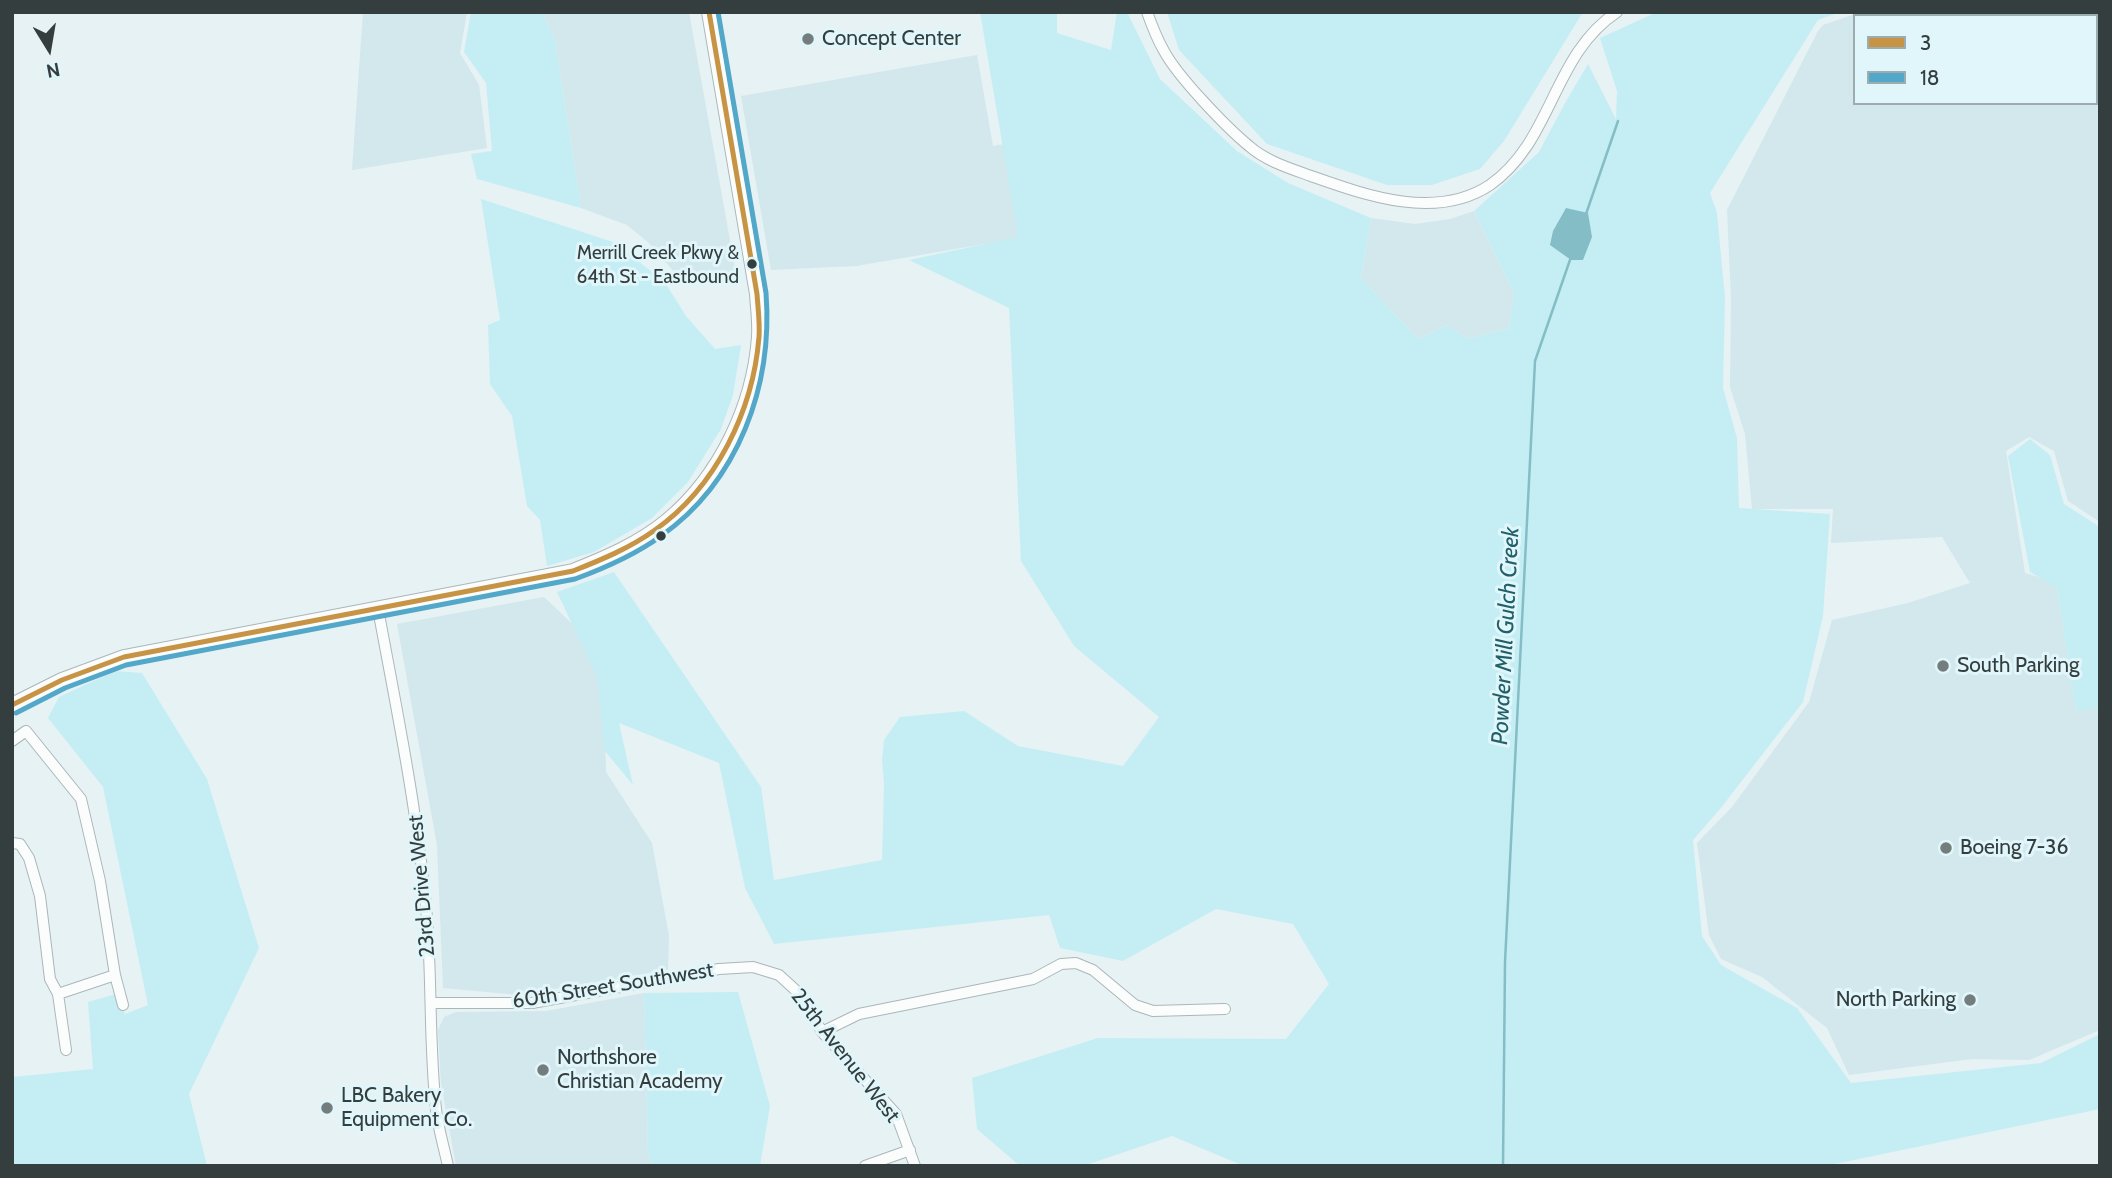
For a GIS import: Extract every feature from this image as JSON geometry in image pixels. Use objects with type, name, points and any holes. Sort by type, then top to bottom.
[{"type":"street","points":[[12,705],[62,680],[124,657],[573,571],[629,546],[666,522],[686,503],[724,454],[750,388],[759,335],[757,294],[709,12]]},
{"type":"street","points":[[1147,12],[1165,54],[1228,127],[1250,147],[1289,168],[1362,193],[1393,201],[1420,203],[1464,196],[1489,185],[1514,163],[1527,148],[1573,58],[1589,36],[1618,12]]},
{"type":"street","name":"23rd Drive West","points":[[378,608],[416,816],[427,917],[436,1112],[448,1166]]},
{"type":"street","points":[[12,741],[26,731],[81,799],[123,1005]]},
{"type":"street","points":[[12,843],[20,844],[29,858],[40,896],[50,979],[58,994],[66,1051]]},
{"type":"street","points":[[822,1032],[859,1014],[1033,979],[1061,964],[1076,963],[1093,970],[1135,1005],[1153,1011],[1225,1009]]},
{"type":"street","name":"60th Street Southwest","points":[[431,1003],[532,1003],[719,969],[753,967]]},
{"type":"street","name":"25th Avenue West","points":[[753,967],[779,975],[802,996],[822,1032],[896,1114],[915,1166]]},
{"type":"street","points":[[58,994],[115,975]]},
{"type":"street","points":[[865,1166],[910,1150]]},
{"type":"shaded area","points":[[363,12],[467,12],[460,53],[479,85],[487,148],[352,170]]},
{"type":"shaded area","points":[[471,12],[542,12],[555,41],[581,208],[477,179],[471,154],[492,151],[486,83],[464,52]]},
{"type":"shaded area","points":[[542,12],[689,12],[736,274],[707,279],[676,274],[649,243],[627,225],[581,208],[555,41]]},
{"type":"shaded area","points":[[980,12],[1057,12],[1057,33],[1111,50],[1117,12],[1127,12],[1160,79],[1237,151],[1288,183],[1371,218],[1361,278],[1418,339],[1447,325],[1468,339],[1509,328],[1514,293],[1474,211],[1539,152],[1588,64],[1616,119],[1617,91],[1600,38],[1657,12],[1840,12],[1818,20],[1710,193],[1717,213],[1725,298],[1723,388],[1737,438],[1739,508],[1830,514],[1823,616],[1803,702],[1693,840],[1702,936],[1721,965],[1797,1008],[1851,1083],[2041,1063],[2100,1034],[2100,1109],[1825,1166],[1244,1166],[1172,1136],[1083,1166],[1020,1166],[977,1129],[972,1078],[1098,1038],[1286,1039],[1329,984],[1293,924],[1216,909],[1123,961],[1060,948],[1049,915],[774,944],[745,888],[719,763],[619,723],[633,785],[604,750],[598,679],[557,592],[614,572],[761,787],[774,880],[882,860],[884,740],[900,717],[964,711],[1018,746],[1123,766],[1159,717],[1074,646],[1021,561],[1009,308],[909,260],[1018,237]]},
{"type":"shaded area","points":[[1167,12],[1583,12],[1504,141],[1480,169],[1432,185],[1387,185],[1267,144],[1179,50]]},
{"type":"shaded area","points":[[2100,12],[2100,522],[2068,501],[2054,451],[2029,437],[2006,451],[2025,573],[2045,579],[2057,588],[2076,710],[2100,707],[2100,1030],[2029,1060],[1972,1059],[1849,1075],[1827,1028],[1762,977],[1721,959],[1709,935],[1697,843],[1732,807],[1809,702],[1832,620],[1908,603],[1970,583],[1942,537],[1831,543],[1833,509],[1752,509],[1745,434],[1730,387],[1731,300],[1727,210],[1823,25],[1853,15],[1853,105],[2098,105],[2098,14],[1855,14]]},
{"type":"shaded area","points":[[977,55],[993,146],[1004,144],[1020,238],[856,266],[771,270],[741,96]]},
{"type":"shaded area","points":[[481,199],[613,242],[664,281],[686,316],[715,349],[741,345],[733,395],[721,429],[688,482],[652,518],[594,552],[547,566],[540,520],[527,506],[512,416],[490,384],[488,325],[500,320]]},
{"type":"shaded area","points":[[1566,208],[1588,213],[1592,237],[1583,260],[1571,260],[1550,245],[1553,231]]},
{"type":"shaded area","points":[[1474,211],[1514,293],[1509,328],[1468,339],[1447,325],[1418,339],[1361,278],[1371,218],[1415,224],[1450,219]]},
{"type":"shaded area","points":[[2030,439],[2050,455],[2064,504],[2100,527],[2100,707],[2076,711],[2057,588],[2030,572],[2008,456]]},
{"type":"shaded area","points":[[544,597],[603,653],[606,772],[652,843],[669,936],[668,970],[518,995],[443,988],[437,845],[397,624]]},
{"type":"shaded area","points":[[115,671],[142,673],[207,779],[259,948],[189,1094],[207,1166],[12,1166],[12,1077],[93,1069],[88,1002],[116,994],[125,1014],[148,1005],[103,787],[48,718],[59,697]]},
{"type":"shaded area","points":[[738,992],[770,1106],[760,1166],[653,1166],[648,1152],[644,993]]},
{"type":"shaded area","name":"Northshore Christian Academy","points":[[644,993],[648,1152],[653,1166],[456,1166],[441,1083],[438,1030],[444,1017],[456,1012],[546,1011]]},
{"type":"waterway","name":"Powder Mill Gulch Creek","points":[[1586,214],[1618,121]]},
{"type":"waterway","name":"Powder Mill Gulch Creek","points":[[1503,1166],[1505,962],[1535,361],[1571,257]]},
{"type":"transit line","name":"3","points":[[12,705],[62,680],[124,657],[573,571],[636,542],[677,512],[713,470],[728,445],[749,392],[759,337],[757,294],[709,12]]},
{"type":"transit line","name":"18","points":[[16,713],[65,688],[126,665],[575,579],[609,566],[641,549],[688,514],[711,488],[730,459],[745,428],[764,362],[767,328],[766,293],[718,12]]},
{"type":"place","name":"Concept Center","points":[[808,39]]},
{"type":"place","name":"Merrill Creek Pkwy & 64th St - Eastbound","points":[[752,264]]},
{"type":"place","name":"South Parking","points":[[1943,666]]},
{"type":"place","name":"Boeing 7-36","points":[[1946,848]]},
{"type":"place","name":"North Parking","points":[[1970,1000]]},
{"type":"place","name":"Northshore Christian Academy","points":[[543,1070]]},
{"type":"place","name":"LBC Bakery Equipment Co.","points":[[327,1108]]}]
